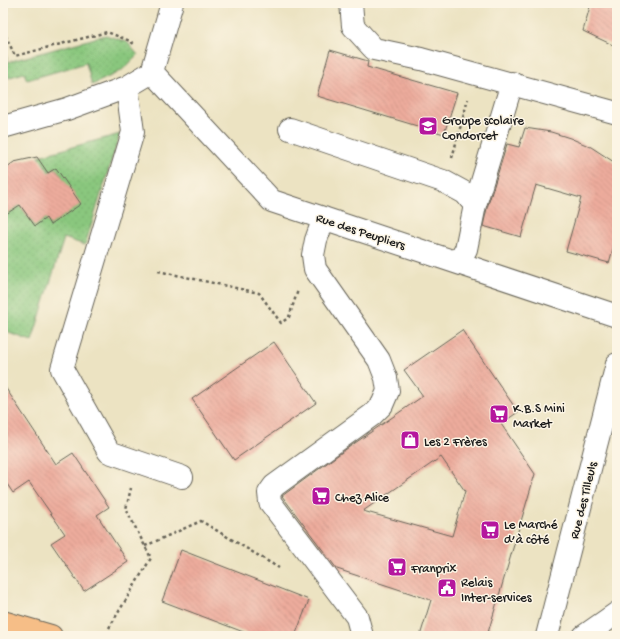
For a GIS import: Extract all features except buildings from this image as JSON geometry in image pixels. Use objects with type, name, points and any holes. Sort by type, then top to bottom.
[{"type":"main road","points":[[3,622],[51,636]]},
{"type":"street","points":[[3,127],[67,109],[127,87],[152,72],[172,3]]},
{"type":"street","points":[[351,3],[353,26],[374,49],[422,59],[617,113]]},
{"type":"street","name":"Rue des Peupliers","points":[[152,72],[272,201],[459,262],[617,316]]},
{"type":"street","points":[[459,262],[466,249],[475,205],[512,83]]},
{"type":"street","points":[[127,87],[133,132],[62,369],[109,452],[182,477]]},
{"type":"street","points":[[290,129],[443,181],[465,193],[475,205]]},
{"type":"street","points":[[324,218],[316,240],[313,255],[315,269],[379,360],[386,378],[388,391],[382,405],[372,415],[274,486],[269,493],[270,502],[357,617],[362,636]]},
{"type":"street","name":"Rue des Tilleuls","points":[[547,636],[617,364]]},
{"type":"street","points":[[584,636],[617,614]]},
{"type":"path","points":[[3,30],[15,56],[107,32],[130,41],[139,48]]},
{"type":"path","points":[[443,181],[450,168],[475,74]]},
{"type":"path","points":[[158,271],[259,293],[281,323],[289,317],[305,272],[315,269]]},
{"type":"path","points":[[109,628],[151,558],[126,509],[137,462]]},
{"type":"path","points":[[145,546],[201,521],[279,568]]},
{"type":"green space","points":[[106,35],[127,42],[138,55],[121,71],[92,85],[86,63],[27,80],[24,73],[3,79],[3,45],[8,62]]},
{"type":"green space","points":[[120,134],[85,245],[64,238],[32,341],[3,331],[3,216],[20,205],[35,226],[46,218],[50,225],[80,204],[56,168],[49,172],[39,156]]},
{"type":"place","name":"Groupe scolaire Condorcet","points":[[428,126]]},
{"type":"place","name":"K.B.S Mini Market","points":[[499,414]]},
{"type":"place","name":"Les 2 Frères","points":[[410,440]]},
{"type":"place","name":"Chez Alice","points":[[321,496]]},
{"type":"place","name":"Le Marché d’à côté","points":[[490,530]]},
{"type":"place","name":"Franprix","points":[[397,567]]},
{"type":"place","name":"Relais Inter-services","points":[[447,588]]}]
